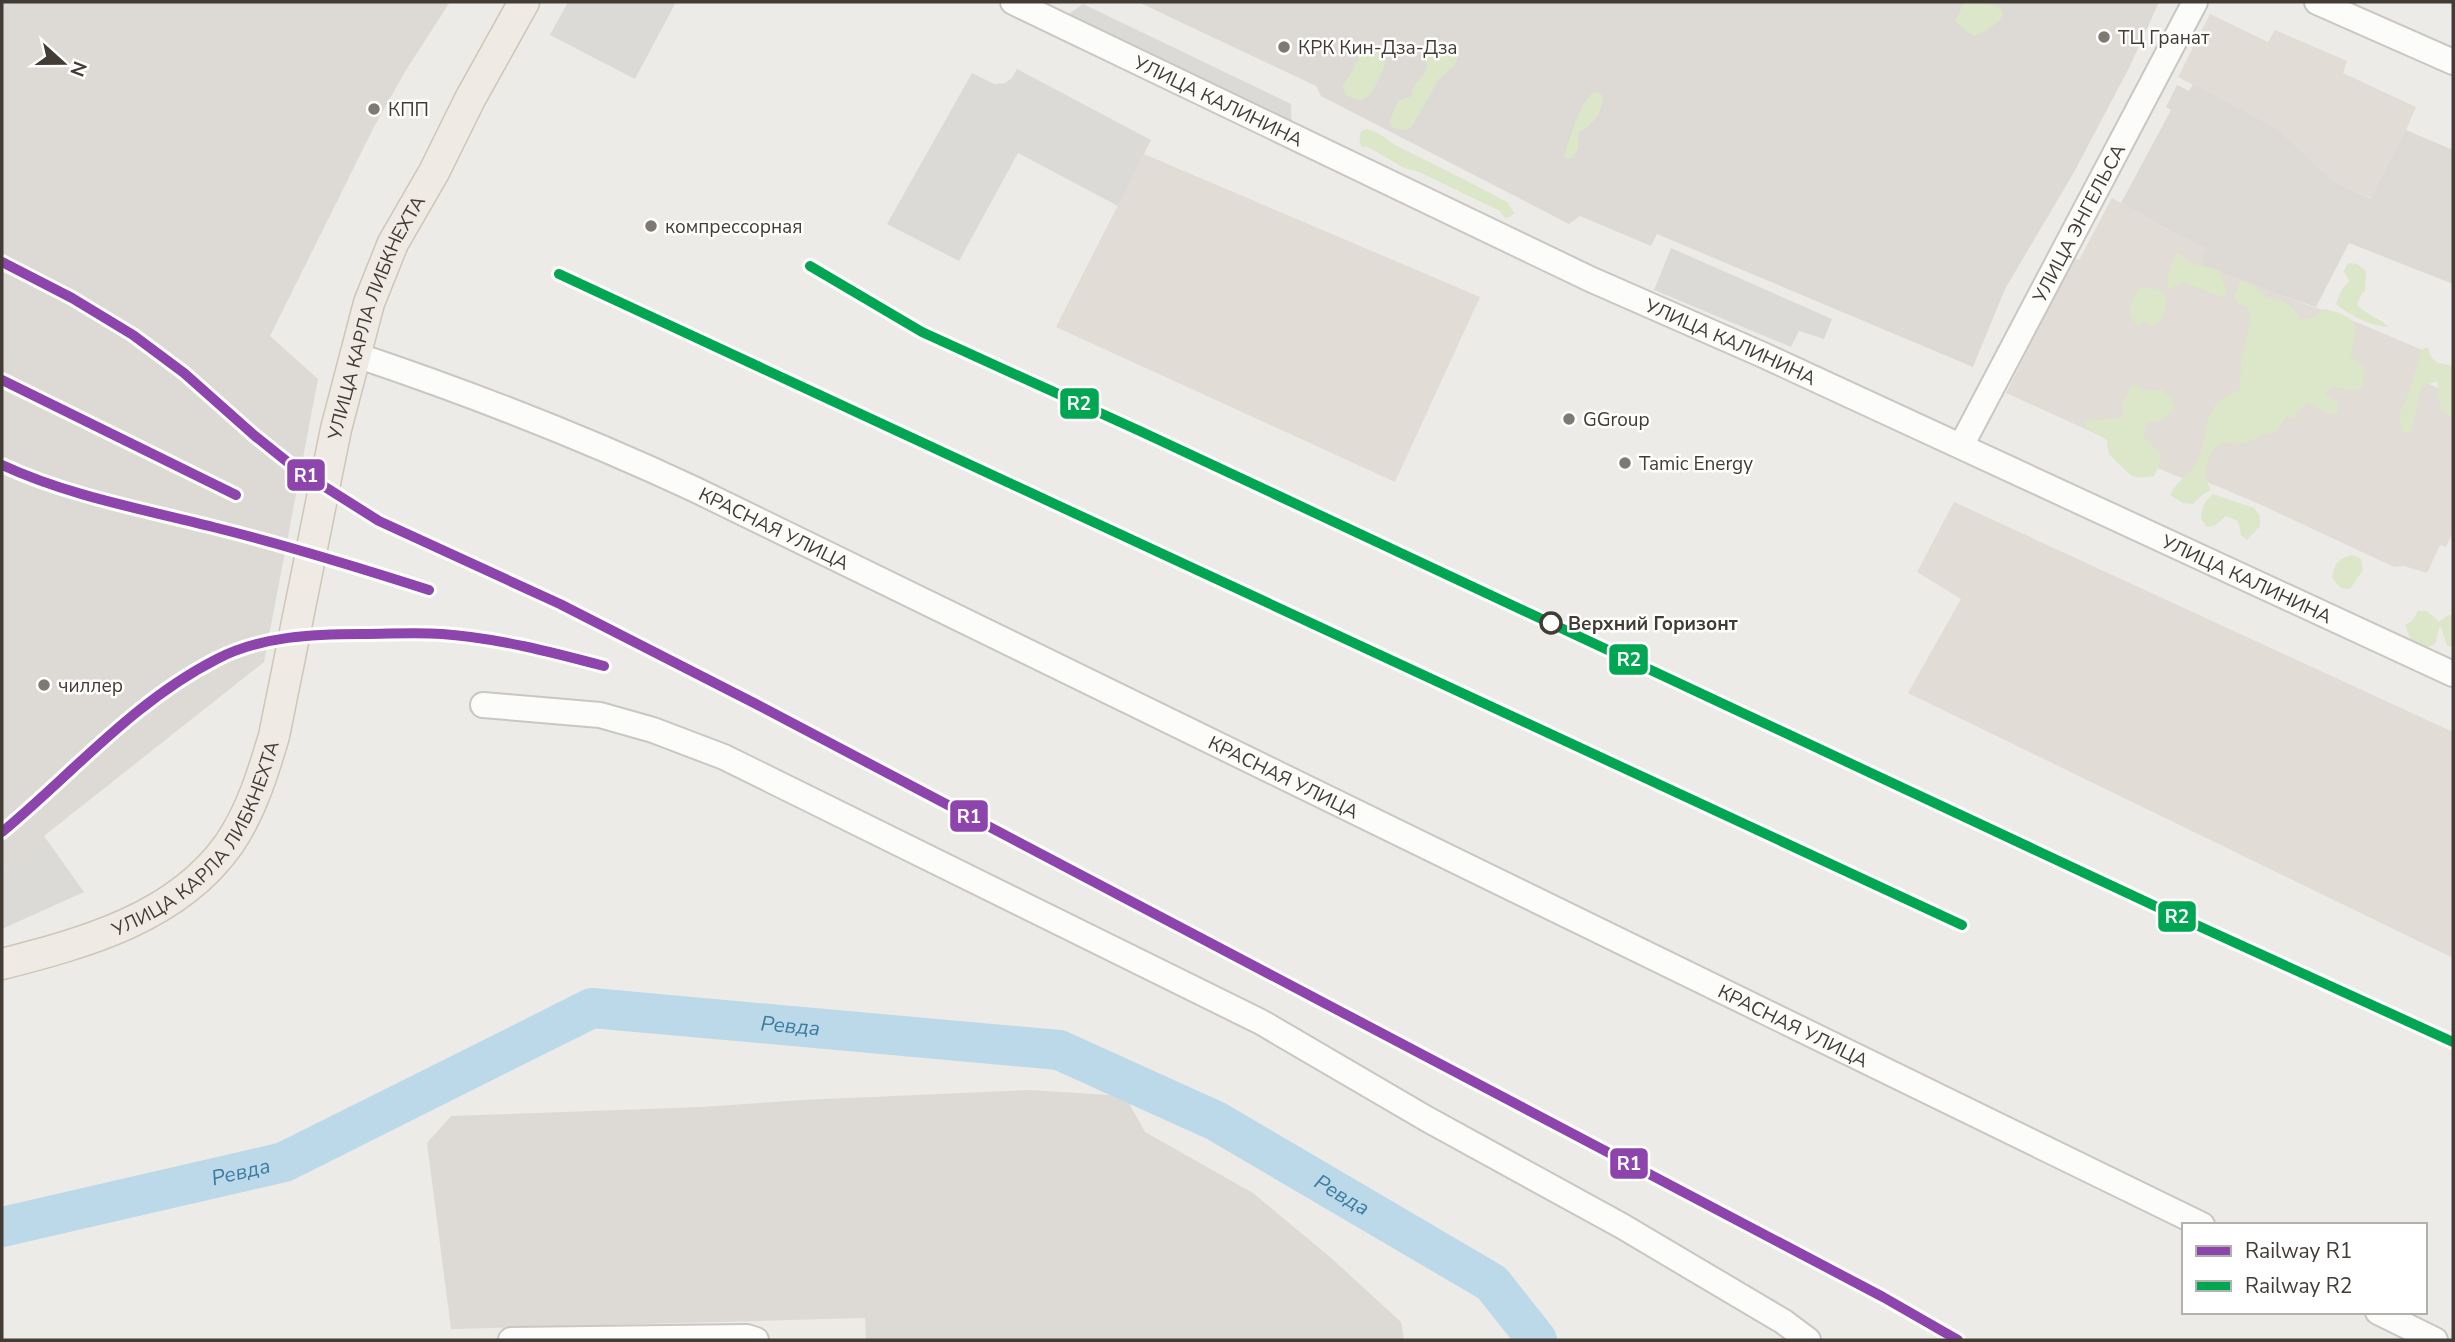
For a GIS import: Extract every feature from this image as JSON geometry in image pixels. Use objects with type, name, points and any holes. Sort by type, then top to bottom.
[{"type":"main road","name":"УЛИЦА КАРЛА ЛИБКНЕХТА","points":[[2,964],[66,947],[166,904],[211,866],[229,844],[244,818],[267,762],[336,429],[369,303],[393,243],[434,172],[470,99],[524,2]]},
{"type":"street","name":"УЛИЦА КАЛИНИНА","points":[[1013,2],[1590,279],[1961,446],[2453,674]]},
{"type":"street","name":"УЛИЦА ЭНГЕЛЬСА","points":[[1961,446],[2195,2]]},
{"type":"street","points":[[2318,2],[2453,62]]},
{"type":"street","name":"КРАСНАЯ УЛИЦА","points":[[356,355],[424,378],[576,437],[684,484],[2198,1223]]},
{"type":"street","points":[[483,705],[600,715],[653,730],[724,757],[1261,1022],[1427,1119],[1632,1232],[1784,1322],[1808,1340]]},
{"type":"street","points":[[2382,1314],[2435,1340]]},
{"type":"street","points":[[511,1340],[751,1339]]},
{"type":"shaded area","points":[[2,2],[450,2],[406,70],[375,125],[270,336],[318,379],[264,662],[44,836],[15,863],[2,869]]},
{"type":"shaded area","points":[[568,2],[676,2],[635,79],[550,35]]},
{"type":"shaded area","points":[[1138,2],[2159,2],[2130,66],[2073,174],[2005,289],[1973,367],[1657,234],[1651,246],[1580,216],[1569,224],[1321,96],[1316,86]]},
{"type":"shaded area","points":[[1083,4],[1291,104],[1292,135],[1057,22]]},
{"type":"shaded area","points":[[2210,14],[2268,42],[2275,30],[2347,61],[2343,73],[2416,107],[2372,199],[2334,181],[2276,128],[2178,77]]},
{"type":"shaded area","points":[[1017,69],[1151,140],[1118,206],[1018,153],[959,261],[887,224],[972,73],[994,84],[1005,83]]},
{"type":"shaded area","points":[[2193,84],[2276,128],[2334,181],[2371,199],[2406,130],[2453,150],[2453,284],[2349,243],[2316,307],[2200,263],[2206,248],[2121,203],[2171,110],[2166,107],[2177,85],[2189,91]]},
{"type":"shaded area","points":[[1144,154],[1480,297],[1395,482],[1056,327]]},
{"type":"shaded area","points":[[2112,198],[2207,248],[2200,262],[2427,352],[2416,378],[2453,395],[2453,531],[2446,547],[2440,545],[2427,573],[2404,566],[2394,567],[2207,482],[2204,487],[2125,455],[2103,437],[2006,393],[2074,258],[2079,260]]},
{"type":"shaded area","points":[[1671,248],[1832,319],[1824,339],[1799,331],[1791,347],[1654,290]]},
{"type":"shaded area","points":[[1954,502],[2453,732],[2453,958],[1908,693],[1961,599],[1917,572]]},
{"type":"shaded area","points":[[44,836],[84,892],[2,929],[2,869],[15,863]]},
{"type":"shaded area","points":[[1030,1090],[1125,1096],[1145,1132],[1253,1193],[1330,1257],[1401,1322],[1404,1340],[866,1340],[865,1318],[451,1329],[427,1143],[451,1116],[701,1107]]},
{"type":"green space","points":[[1964,2],[1986,2],[2001,8],[2002,17],[1974,36],[1955,22]]},
{"type":"green space","points":[[1440,40],[1454,45],[1459,55],[1455,65],[1439,79],[1411,128],[1393,128],[1389,122],[1398,101],[1412,96],[1412,89],[1425,71],[1425,57],[1432,43]]},
{"type":"green space","points":[[1366,48],[1380,53],[1386,62],[1370,95],[1360,101],[1346,95],[1342,85]]},
{"type":"green space","points":[[1594,92],[1603,96],[1599,113],[1592,123],[1578,133],[1578,149],[1572,158],[1567,159],[1564,156],[1576,121],[1584,104]]},
{"type":"green space","points":[[1367,129],[1507,202],[1514,213],[1505,218],[1500,211],[1417,171],[1404,168],[1368,147],[1362,147],[1361,131]]},
{"type":"green space","points":[[2180,253],[2192,263],[2218,270],[2228,290],[2226,296],[2218,296],[2184,282],[2168,289],[2170,268],[2175,255]]},
{"type":"green space","points":[[2348,263],[2357,264],[2366,271],[2365,291],[2357,305],[2388,327],[2360,319],[2336,304],[2349,281],[2344,271]]},
{"type":"green space","points":[[2240,281],[2255,286],[2266,298],[2286,303],[2300,319],[2310,319],[2324,309],[2350,319],[2354,323],[2355,336],[2350,356],[2365,369],[2362,387],[2358,391],[2332,387],[2325,393],[2337,403],[2338,413],[2330,414],[2307,403],[2293,418],[2286,417],[2275,433],[2244,443],[2222,442],[2212,452],[2207,464],[2206,477],[2211,490],[2193,504],[2183,503],[2170,495],[2194,466],[2200,454],[2211,412],[2226,397],[2240,390],[2241,359],[2251,318],[2248,308],[2239,304],[2234,296]]},
{"type":"green space","points":[[2148,287],[2163,292],[2165,310],[2161,321],[2152,326],[2143,321],[2139,326],[2132,318],[2130,308],[2139,288]]},
{"type":"green space","points":[[2428,347],[2431,357],[2438,363],[2453,366],[2453,416],[2441,410],[2437,381],[2422,386],[2410,433],[2402,431],[2399,414],[2409,393],[2422,349]]},
{"type":"green space","points":[[2133,384],[2150,391],[2161,389],[2171,398],[2175,408],[2162,421],[2146,424],[2143,436],[2161,456],[2154,476],[2131,475],[2111,456],[2107,440],[2085,428],[2085,421],[2119,418],[2124,412],[2121,403]]},
{"type":"green space","points":[[2213,494],[2254,508],[2260,516],[2260,526],[2247,540],[2241,535],[2238,521],[2226,516],[2214,526],[2207,527],[2201,519],[2204,505]]},
{"type":"green space","points":[[2353,555],[2361,559],[2363,570],[2350,589],[2341,588],[2332,578],[2334,568],[2338,562]]},
{"type":"green space","points":[[2418,611],[2427,611],[2439,622],[2448,615],[2453,616],[2453,646],[2447,646],[2440,625],[2435,644],[2428,647],[2412,643],[2405,625],[2412,621]]},
{"type":"waterway","name":"Ревда","points":[[2,1227],[284,1162],[592,1008],[1059,1050],[1216,1121],[1492,1283],[1537,1340]]},
{"type":"rail line","name":"R1","points":[[2,262],[72,298],[133,335],[184,373],[295,468],[379,521],[560,604],[756,704],[1883,1297],[1958,1340]]},
{"type":"rail line","name":"R2","points":[[810,266],[922,332],[2453,1042]]},
{"type":"rail line","name":"R2","points":[[559,274],[1962,925]]},
{"type":"rail line","name":"R1","points":[[2,380],[236,495]]},
{"type":"rail line","name":"R1","points":[[2,465],[27,476],[106,501],[267,541],[429,590]]},
{"type":"rail line","name":"R1","points":[[2,832],[158,696],[217,659],[251,645],[307,636],[432,633],[504,642],[604,666]]},
{"type":"place","name":"ТЦ Гранат","points":[[2104,37]]},
{"type":"place","name":"КРК Кин-Дза-Дза","points":[[1284,47]]},
{"type":"place","name":"КПП","points":[[374,109]]},
{"type":"place","name":"компрессорная","points":[[651,226]]},
{"type":"place","name":"GGroup","points":[[1569,419]]},
{"type":"place","name":"Tamic Energy","points":[[1625,463]]},
{"type":"place","name":"Верхний Горизонт","points":[[1551,623]]},
{"type":"place","name":"чиллер","points":[[44,685]]}]
